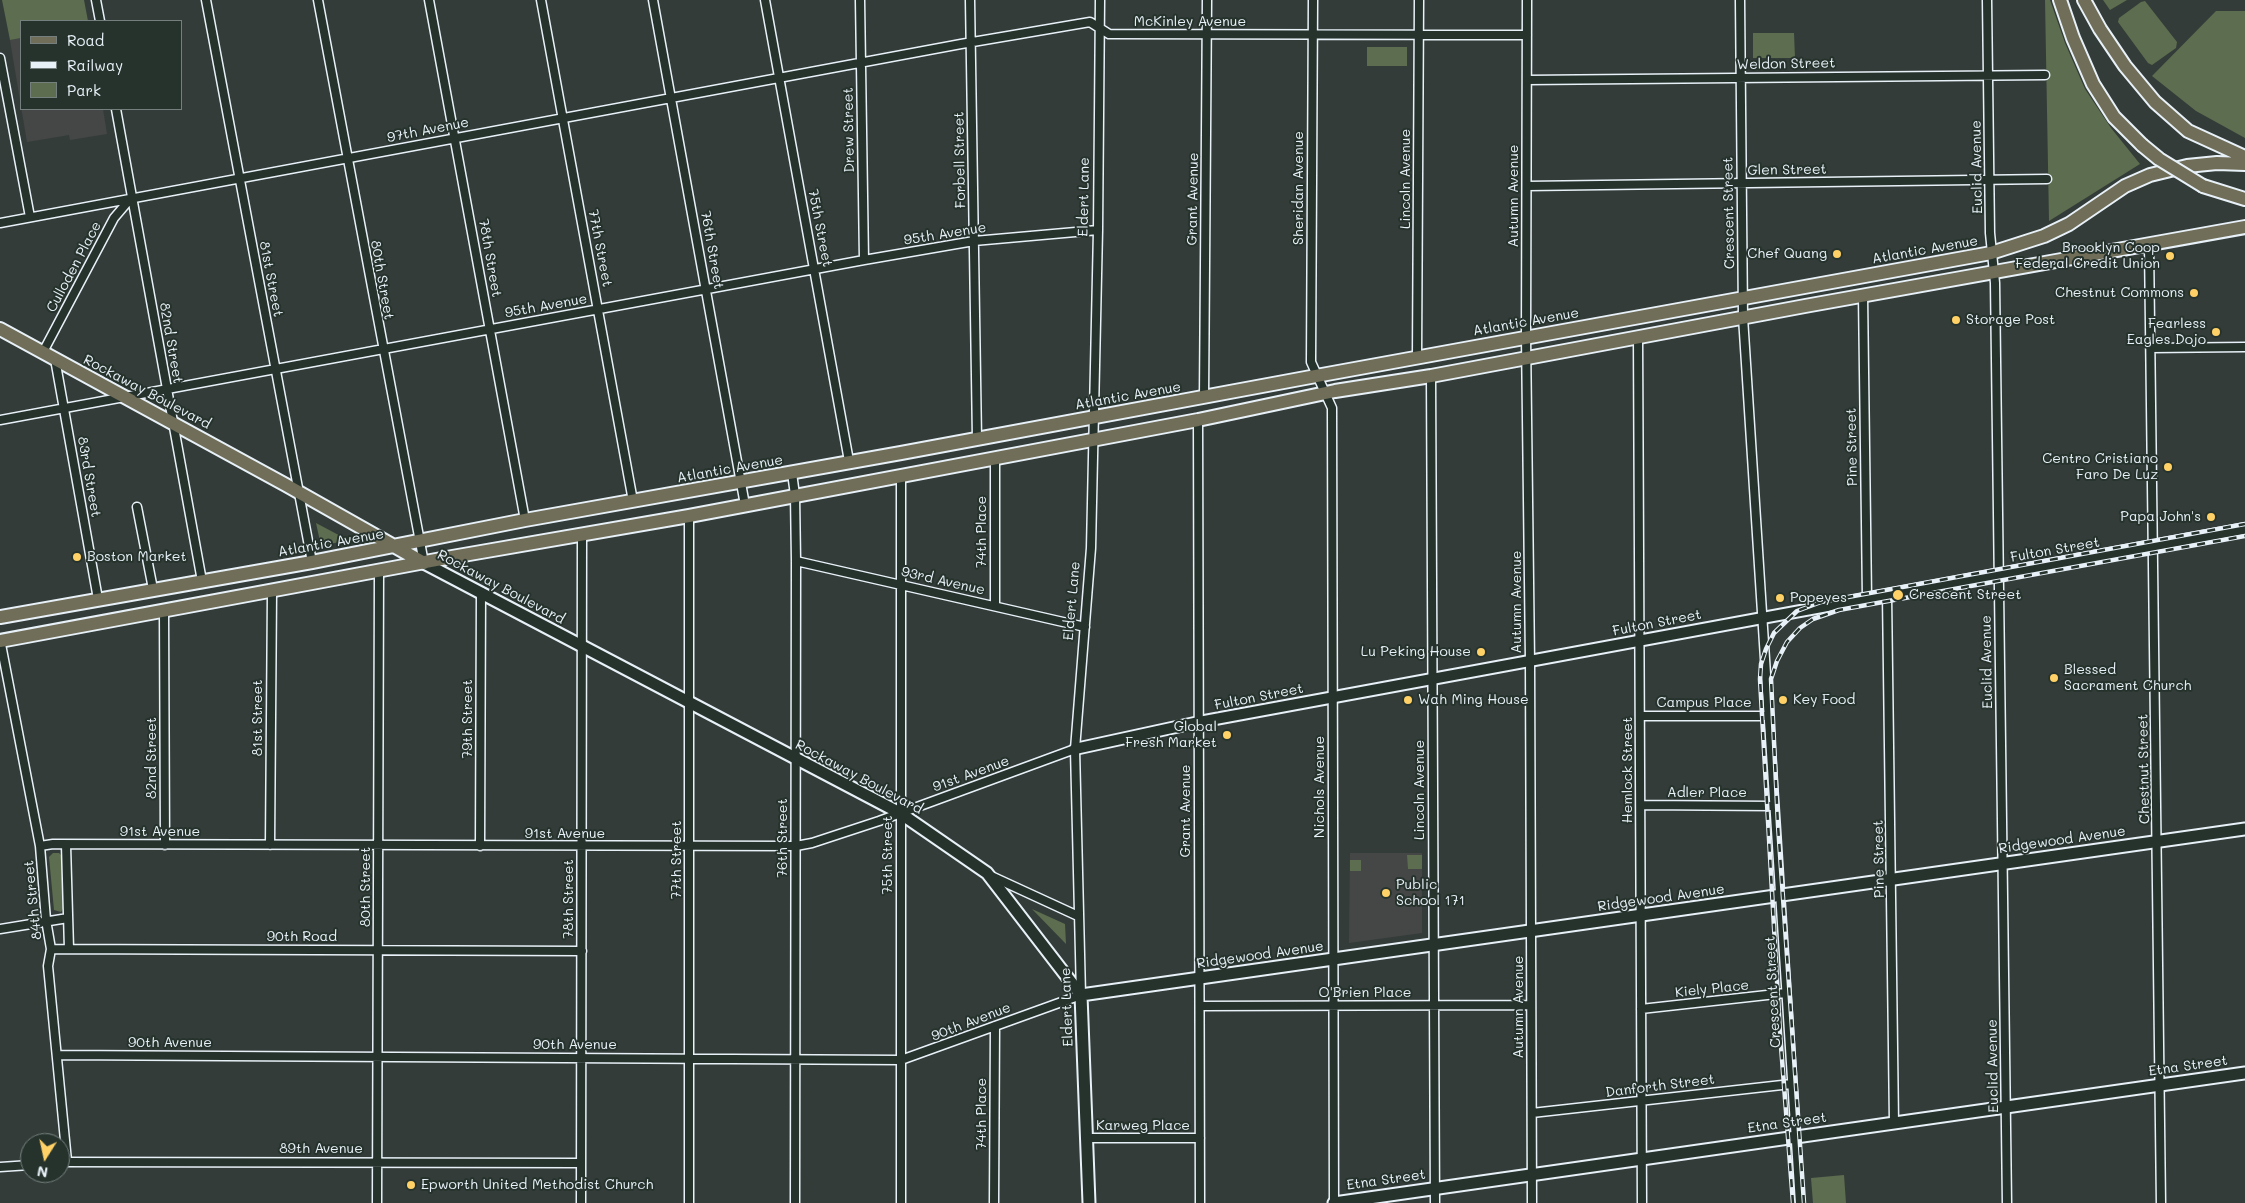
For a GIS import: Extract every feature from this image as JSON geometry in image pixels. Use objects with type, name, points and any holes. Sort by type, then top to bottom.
[{"type":"main road","points":[[2060,0],[2073,38],[2093,84],[2114,117],[2159,159],[2203,186],[2245,199]]},
{"type":"main road","points":[[2084,0],[2124,66],[2155,102],[2188,131],[2245,157]]},
{"type":"main road","name":"Atlantic Avenue","points":[[0,617],[312,562],[525,520],[1095,418],[1526,337],[1991,253],[2044,236],[2069,224],[2126,186],[2150,175],[2187,166],[2217,163],[2245,164]]},
{"type":"main road","points":[[0,640],[582,536],[1198,420],[1325,393],[1431,376],[1863,295],[2245,227]]},
{"type":"main road","name":"Rockaway Boulevard","points":[[0,329],[299,492],[424,563],[900,813],[987,873],[1082,994]]},
{"type":"main road","name":"Ridgewood Avenue","points":[[1082,994],[1334,960],[2245,829]]},
{"type":"main road","name":"Eldert Lane","points":[[1082,994],[1089,1203]]},
{"type":"main road","name":"Etna Street","points":[[1334,1203],[2245,1073]]},
{"type":"street","points":[[96,0],[100,20]]},
{"type":"street","name":"81st Street","points":[[206,0],[312,562]]},
{"type":"street","name":"80th Street","points":[[318,0],[424,563]]},
{"type":"street","name":"78th Street","points":[[429,0],[525,520]]},
{"type":"street","name":"77th Street","points":[[541,0],[633,501]]},
{"type":"street","name":"76th Street","points":[[653,0],[745,505]]},
{"type":"street","name":"75th Street","points":[[765,0],[849,461]]},
{"type":"street","name":"Drew Street","points":[[860,0],[864,260]]},
{"type":"street","name":"Forbell Street","points":[[970,0],[977,439]]},
{"type":"street","name":"Eldert Lane","points":[[1082,994],[1078,916],[1075,750],[1092,548],[1100,0]]},
{"type":"street","name":"Grant Avenue","points":[[1204,398],[1207,0]]},
{"type":"street","name":"Sheridan Avenue","points":[[1313,0],[1311,362],[1316,376]]},
{"type":"street","name":"Lincoln Avenue","points":[[1417,358],[1419,0]]},
{"type":"street","name":"Autumn Avenue","points":[[1527,0],[1526,337],[1528,358],[1532,1203]]},
{"type":"street","name":"Crescent Street","points":[[1740,0],[1743,317],[1794,1137],[1800,1203]]},
{"type":"street","name":"Euclid Avenue","points":[[1988,0],[1989,180],[1991,253],[1994,272],[1999,574],[2007,1203]]},
{"type":"street","name":"McKinley Avenue","points":[[861,62],[1090,22],[1109,34],[1527,35]]},
{"type":"street","points":[[0,58],[30,217]]},
{"type":"street","name":"97th Avenue","points":[[0,223],[861,62]]},
{"type":"street","name":"Weldon Street","points":[[1527,80],[1988,74],[2046,75]]},
{"type":"street","name":"82nd Street","points":[[116,110],[202,581]]},
{"type":"street","name":"Glen Street","points":[[1527,186],[2047,179]]},
{"type":"street","name":"Culloden Place","points":[[43,352],[114,218],[131,198]]},
{"type":"street","name":"95th Avenue","points":[[0,420],[815,268],[974,241],[1098,230]]},
{"type":"street","name":"Chestnut Street","points":[[2149,245],[2161,1203]]},
{"type":"street","name":"Pine Street","points":[[1863,295],[1867,599]]},
{"type":"street","name":"Hemlock Street","points":[[1638,337],[1642,1203]]},
{"type":"street","points":[[2150,348],[2245,347]]},
{"type":"street","name":"83rd Street","points":[[55,359],[98,599]]},
{"type":"street","name":"Nichols Avenue","points":[[1316,376],[1332,408],[1334,1203]]},
{"type":"street","name":"Lincoln Avenue","points":[[1431,376],[1435,1203]]},
{"type":"street","name":"Grant Avenue","points":[[1198,420],[1200,1203]]},
{"type":"street","name":"74th Place","points":[[995,459],[995,606]]},
{"type":"street","name":"76th Street","points":[[792,473],[795,495],[796,561],[795,1203]]},
{"type":"street","name":"75th Street","points":[[900,1203],[900,813],[903,585],[901,476]]},
{"type":"street","points":[[137,507],[153,589]]},
{"type":"street","name":"77th Street","points":[[689,516],[689,1203]]},
{"type":"street","name":"Fulton Street","points":[[1075,750],[1199,722],[2245,529]]},
{"type":"street","name":"78th Street","points":[[581,1203],[582,536]]},
{"type":"street","name":"93rd Avenue","points":[[796,561],[1085,627]]},
{"type":"street","name":"80th Street","points":[[377,1203],[379,572]]},
{"type":"street","name":"81st Street","points":[[270,845],[272,592]]},
{"type":"street","name":"79th Street","points":[[480,846],[481,592]]},
{"type":"street","name":"Pine Street","points":[[1887,595],[1894,1123]]},
{"type":"street","name":"82nd Street","points":[[164,611],[164,845]]},
{"type":"street","name":"84th Street","points":[[0,640],[40,846],[46,920],[52,949],[48,966],[57,1055],[61,1133]]},
{"type":"street","name":"Campus Place","points":[[1640,716],[1768,716]]},
{"type":"street","name":"91st Avenue","points":[[40,846],[796,846],[812,843],[900,813],[1075,750]]},
{"type":"street","name":"Adler Place","points":[[1641,805],[1774,806]]},
{"type":"street","points":[[66,845],[69,949]]},
{"type":"street","name":"Rockaway Boulevard","points":[[987,873],[1078,916]]},
{"type":"street","points":[[0,928],[68,918]]},
{"type":"street","name":"90th Road","points":[[52,949],[582,951]]},
{"type":"street","name":"Kiely Place","points":[[1641,1009],[1785,993]]},
{"type":"street","name":"90th Avenue","points":[[57,1055],[901,1060],[1082,994]]},
{"type":"street","name":"O'Brien Place","points":[[1200,1006],[1531,1005]]},
{"type":"street","name":"74th Place","points":[[994,1203],[995,1026]]},
{"type":"street","name":"Danforth Street","points":[[1532,1113],[1791,1084]]},
{"type":"street","name":"Karweg Place","points":[[1087,1138],[1200,1138]]},
{"type":"street","name":"89th Avenue","points":[[70,1162],[581,1163]]},
{"type":"street","points":[[0,1167],[20,1165]]},
{"type":"shaded area","points":[[20,38],[20,100],[10,40]]},
{"type":"shaded area","points":[[22,110],[103,110],[107,134],[70,140],[69,135],[27,142]]},
{"type":"shaded area","name":"Public School 171","points":[[1350,853],[1422,853],[1422,933],[1349,943]]},
{"type":"green space","points":[[2,0],[84,0],[88,20],[20,20],[20,38],[10,40]]},
{"type":"green space","points":[[2045,0],[2050,0],[2065,43],[2085,89],[2111,128],[2140,164],[2049,221]]},
{"type":"green space","points":[[2103,0],[2127,0],[2110,10]]},
{"type":"green space","points":[[2145,1],[2177,42],[2176,48],[2152,65],[2148,63],[2118,22],[2119,18]]},
{"type":"green space","points":[[2216,11],[2245,11],[2245,138],[2196,111],[2152,76]]},
{"type":"green space","points":[[1753,33],[1794,33],[1795,58],[1753,58]]},
{"type":"green space","points":[[1367,47],[1407,47],[1407,66],[1367,66]]},
{"type":"green space","points":[[316,523],[348,540],[321,546]]},
{"type":"green space","points":[[53,853],[59,853],[62,856],[64,907],[61,912],[54,910],[49,857]]},
{"type":"green space","points":[[1407,855],[1422,855],[1422,869],[1408,869]]},
{"type":"green space","points":[[1350,860],[1361,860],[1361,871],[1350,871]]},
{"type":"green space","points":[[1032,909],[1065,924],[1066,944]]},
{"type":"green space","points":[[1844,1175],[1846,1203],[1813,1203],[1811,1178]]},
{"type":"railway","points":[[1793,1203],[1780,1033],[1760,679],[1761,664],[1774,633],[1797,611],[1821,602],[2245,524]]},
{"type":"railway","points":[[1804,1203],[1778,825],[1771,679],[1777,661],[1787,642],[1800,628],[1813,619],[1839,610],[2245,536]]},
{"type":"place","name":"Chef Quang","points":[[1837,254]]},
{"type":"place","name":"Brooklyn Coop Federal Credit Union","points":[[2170,256]]},
{"type":"place","name":"Chestnut Commons","points":[[2194,293]]},
{"type":"place","name":"Storage Post","points":[[1956,320]]},
{"type":"place","name":"Fearless Eagles Dojo","points":[[2216,332]]},
{"type":"place","name":"Centro Cristiano Faro De Luz","points":[[2168,467]]},
{"type":"place","name":"Papa John's","points":[[2211,517]]},
{"type":"place","name":"Boston Market","points":[[77,557]]},
{"type":"place","name":"Crescent Street","points":[[1898,595]]},
{"type":"place","name":"Popeyes","points":[[1780,598]]},
{"type":"place","name":"Lu Peking House","points":[[1481,652]]},
{"type":"place","name":"Blessed Sacrament Church","points":[[2054,678]]},
{"type":"place","name":"Wah Ming House","points":[[1408,700]]},
{"type":"place","name":"Key Food","points":[[1783,700]]},
{"type":"place","name":"Global Fresh Market","points":[[1227,735]]},
{"type":"place","name":"Public School 171","points":[[1386,893]]},
{"type":"place","name":"Epworth United Methodist Church","points":[[411,1185]]}]
